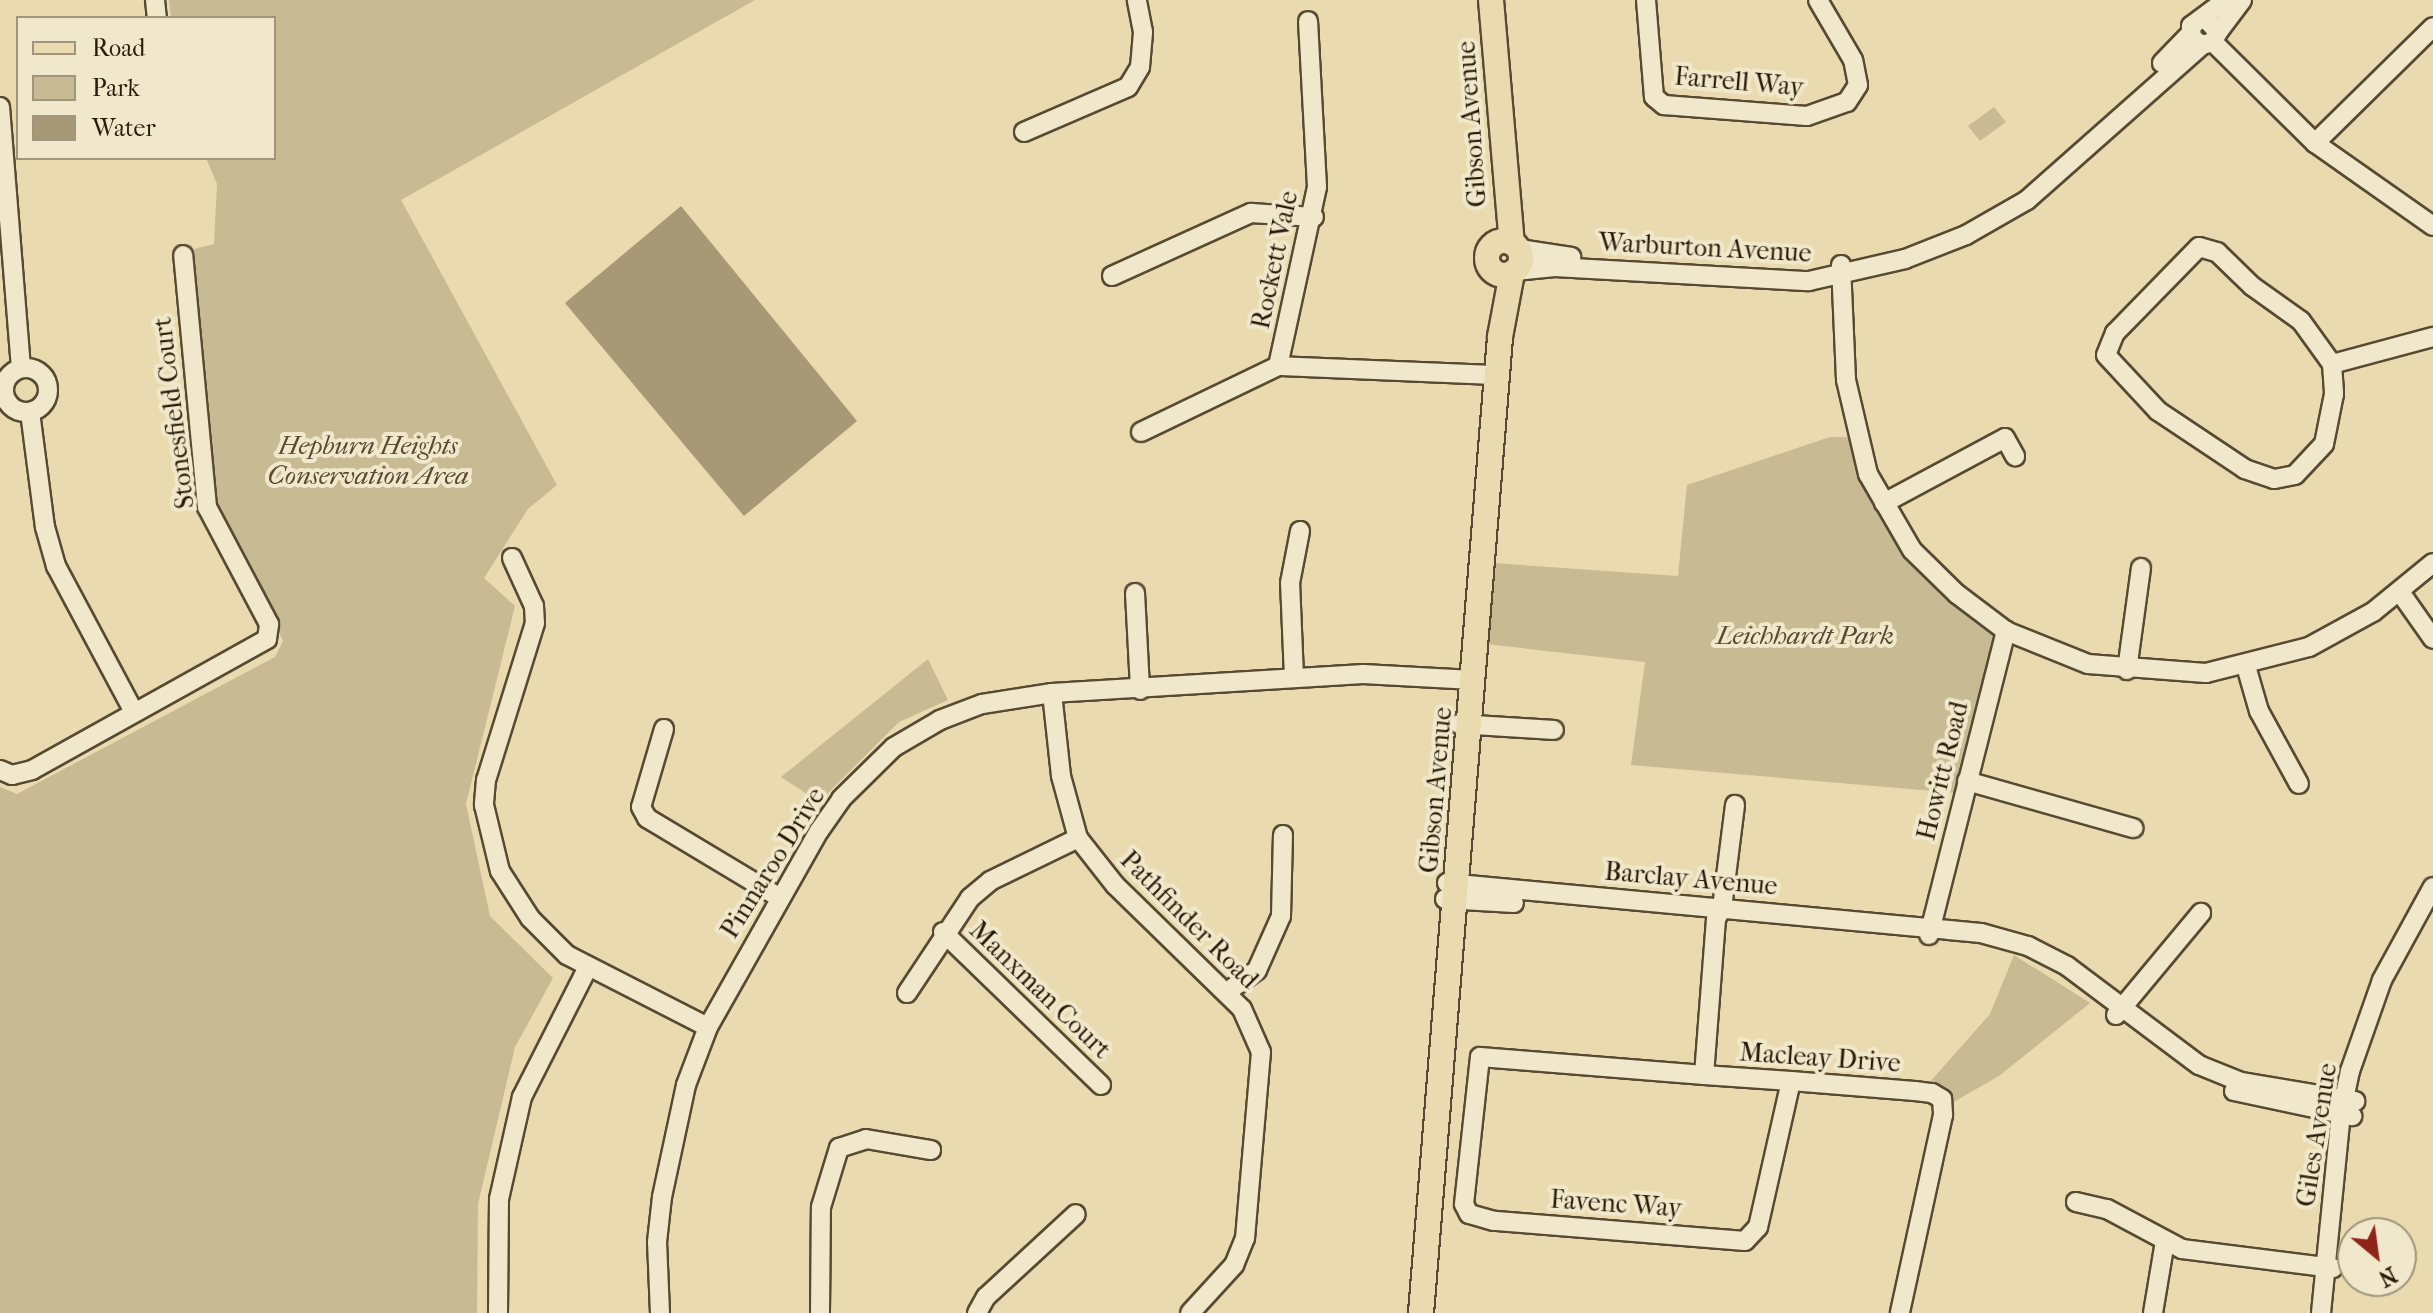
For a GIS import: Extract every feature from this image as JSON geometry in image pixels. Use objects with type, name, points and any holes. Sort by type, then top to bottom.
[{"type":"main road","name":"Gibson Avenue","points":[[1479,0],[1509,259]]},
{"type":"main road","name":"Gibson Avenue","points":[[1421,1313],[1493,375],[1509,259],[1491,0]]},
{"type":"main road","name":"Gibson Avenue","points":[[1409,1313],[1451,892]]},
{"type":"street","points":[[1024,132],[1128,87],[1140,67],[1143,32],[1137,0]]},
{"type":"street","name":"Farrell Way","points":[[1646,0],[1654,97],[1664,105],[1807,116],[1847,102],[1858,85],[1853,60],[1818,0]]},
{"type":"street","name":"Warburton Avenue","points":[[2206,34],[2226,0]]},
{"type":"street","name":"Warburton Avenue","points":[[1509,259],[1757,271],[1842,271],[1934,237],[2023,190],[2242,0]]},
{"type":"street","name":"Rockett Vale","points":[[1278,366],[1314,217],[1317,187],[1308,21]]},
{"type":"street","points":[[2315,143],[2433,27]]},
{"type":"street","points":[[2206,34],[2315,143],[2433,226]]},
{"type":"street","points":[[0,107],[21,368]]},
{"type":"street","points":[[1112,276],[1251,213],[1314,217]]},
{"type":"street","points":[[2206,247],[2301,321],[2332,364],[2334,394],[2324,444],[2306,469],[2274,479],[2245,469],[2158,411],[2109,361],[2106,348],[2191,254],[2206,247]]},
{"type":"street","name":"Stonesfield Court","points":[[134,712],[267,639],[269,624],[207,507],[183,255]]},
{"type":"street","points":[[1842,271],[1851,415],[1868,474],[1912,550],[1934,573],[2006,631],[2059,655],[2127,670],[2206,673],[2246,666],[2309,647],[2400,592],[2433,563]]},
{"type":"street","points":[[2332,364],[2433,337]]},
{"type":"street","points":[[1141,432],[1278,366],[1493,375]]},
{"type":"street","points":[[21,368],[37,370],[47,382],[47,398],[30,412],[15,409],[2,393],[7,378],[21,368]]},
{"type":"street","points":[[0,770],[12,775],[32,770],[134,712],[56,566],[45,527],[30,412]]},
{"type":"street","points":[[1884,503],[2005,438],[2015,456]]},
{"type":"street","points":[[1294,677],[1290,583],[1300,531]]},
{"type":"street","points":[[512,558],[534,606],[535,623],[486,780],[488,824],[513,897],[548,938],[587,969],[708,1027]]},
{"type":"street","points":[[2127,670],[2141,568]]},
{"type":"street","points":[[2400,592],[2433,639]]},
{"type":"street","points":[[1135,593],[1140,690]]},
{"type":"street","name":"Howitt Road","points":[[1930,930],[2006,631]]},
{"type":"street","points":[[2246,666],[2265,724],[2299,784]]},
{"type":"street","name":"Pinnaroo Drive","points":[[660,1313],[657,1242],[662,1197],[686,1085],[708,1027],[780,898],[841,799],[894,747],[940,720],[982,704],[1052,693],[1140,690],[1294,677],[1468,680]]},
{"type":"street","name":"Pathfinder Road","points":[[1052,693],[1061,776],[1078,838],[1115,885],[1242,1009],[1261,1052],[1245,1238],[1234,1265],[1190,1313]]},
{"type":"street","points":[[1464,724],[1554,730]]},
{"type":"street","points":[[664,729],[641,807],[647,818],[780,898]]},
{"type":"street","points":[[1967,781],[2133,828]]},
{"type":"street","points":[[1704,1075],[1719,913],[1735,805]]},
{"type":"street","points":[[1227,992],[1257,970],[1281,916],[1283,835]]},
{"type":"street","points":[[907,993],[943,932],[990,881],[1078,838]]},
{"type":"street","name":"Giles Avenue","points":[[2321,1313],[2330,1267],[2348,1108],[2382,980],[2433,887]]},
{"type":"street","name":"Barclay Avenue","points":[[1451,892],[1930,930],[2028,946],[2067,966],[2118,1012],[2174,1051],[2222,1075],[2348,1108]]},
{"type":"street","name":"Giles Avenue","points":[[2348,1108],[2397,969],[2433,905]]},
{"type":"street","points":[[2118,1012],[2201,913]]},
{"type":"street","name":"Manxman Court","points":[[943,932],[1101,1085]]},
{"type":"street","points":[[498,1313],[499,1199],[522,1097],[587,969]]},
{"type":"street","name":"Macleay Drive","points":[[1476,1061],[1791,1081],[1921,1092],[1942,1099],[1900,1313]]},
{"type":"street","name":"Favenc Way","points":[[1476,1061],[1464,1204],[1469,1214],[1745,1241],[1758,1227],[1791,1081]]},
{"type":"street","points":[[820,1313],[821,1207],[839,1148],[866,1139],[931,1150]]},
{"type":"street","points":[[2076,1202],[2107,1209],[2165,1241],[2207,1254],[2330,1267]]},
{"type":"street","points":[[977,1313],[986,1297],[1076,1214]]},
{"type":"street","points":[[2153,1313],[2165,1241]]},
{"type":"street","name":"Giles Avenue","points":[[2330,1267],[2331,1313]]},
{"type":"green space","name":"Hepburn Heights Conservation Area","points":[[169,0],[755,0],[401,200],[557,485],[528,509],[484,578],[515,606],[466,804],[490,916],[553,978],[515,1047],[478,1204],[477,1313],[0,1313],[0,787],[17,794],[275,657],[283,641],[216,501],[194,249],[214,244],[217,184],[207,160],[276,160],[276,16],[171,16]]},
{"type":"green space","points":[[1994,107],[2006,122],[1980,141],[1968,126]]},
{"type":"green space","name":"Leichhardt Park","points":[[1830,437],[1857,437],[1898,525],[2006,631],[1956,793],[1631,765],[1645,662],[1485,644],[1493,563],[1678,576],[1687,485]]},
{"type":"green space","points":[[928,659],[948,700],[899,722],[819,802],[781,777]]},
{"type":"green space","points":[[2014,955],[2090,1003],[1999,1076],[1950,1104],[1921,1092],[1990,1014]]},
{"type":"water","points":[[681,206],[857,421],[744,516],[565,303]]}]
